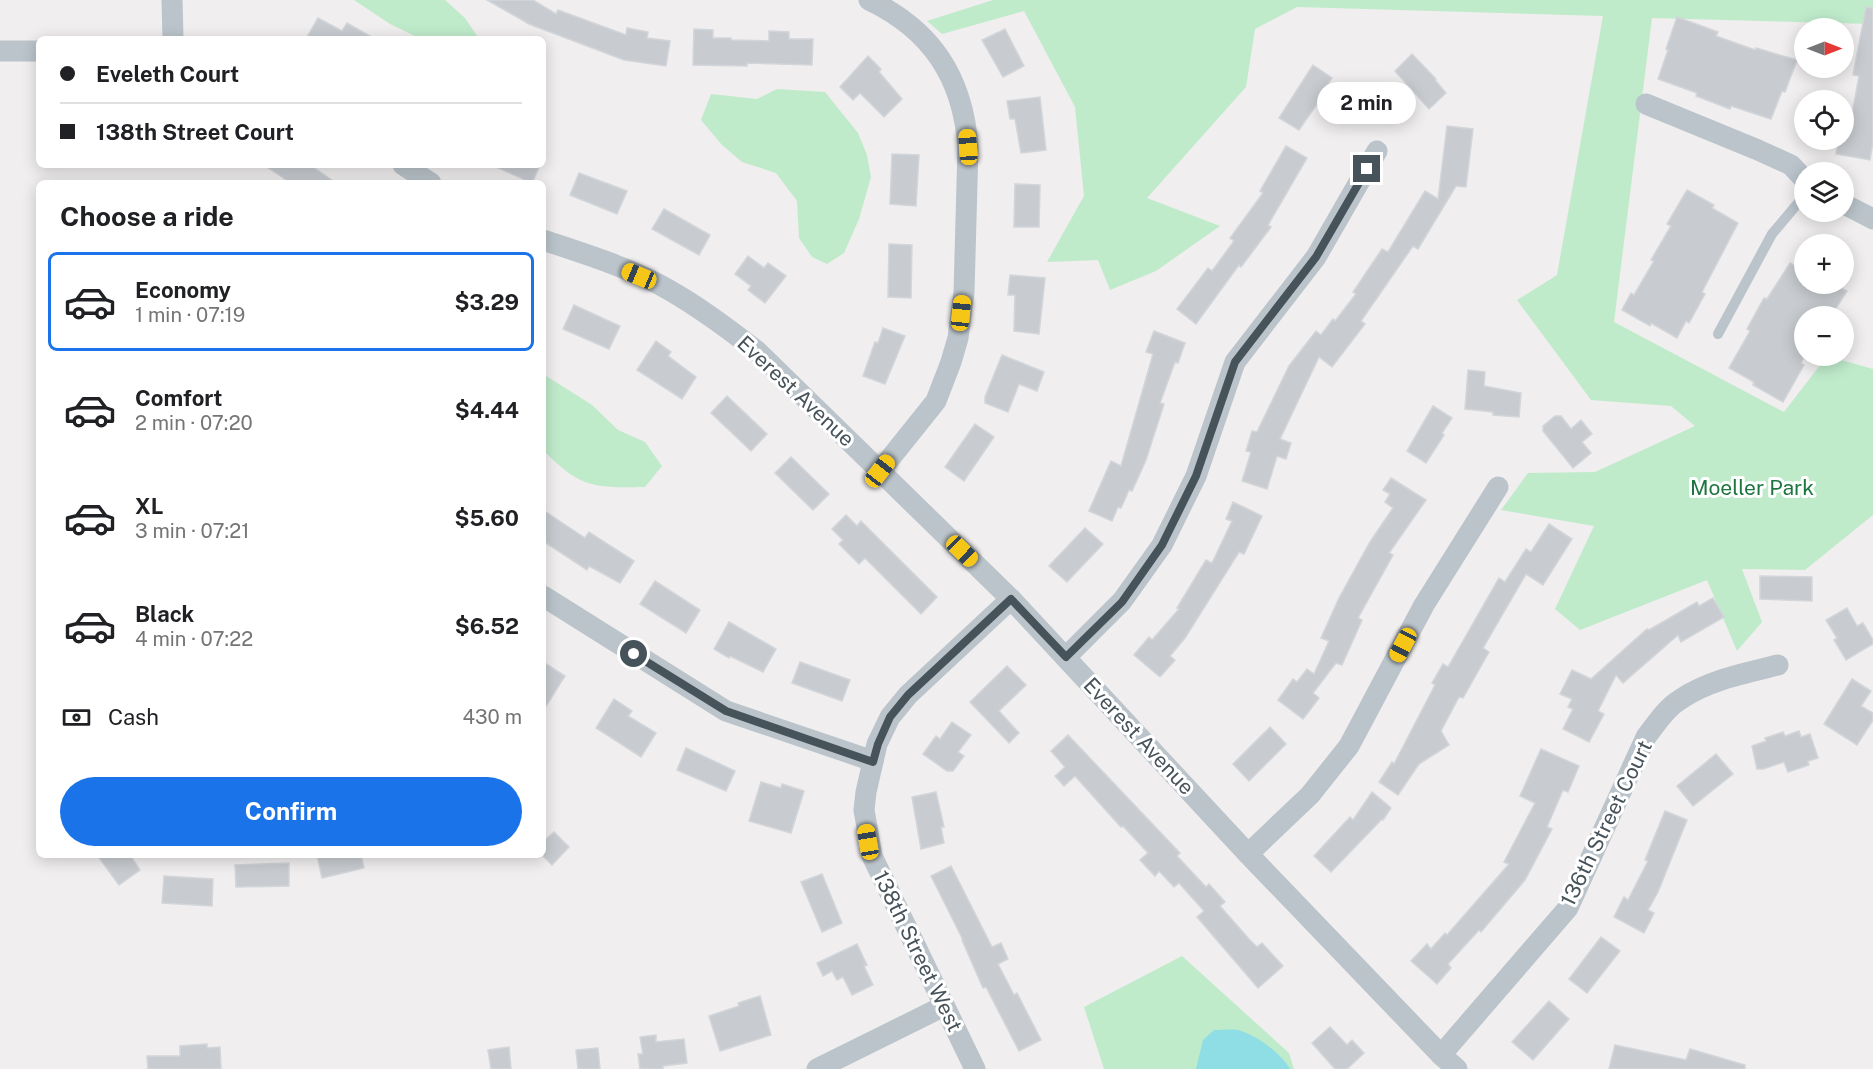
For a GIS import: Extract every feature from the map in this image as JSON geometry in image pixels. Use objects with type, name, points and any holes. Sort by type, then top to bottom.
[{"type":"street","points":[[172,0],[172,36]]},
{"type":"street","points":[[869,0],[915,29],[942,59],[962,105],[968,147],[964,292],[958,338],[936,401],[880,471]]},
{"type":"street","points":[[0,51],[36,51]]},
{"type":"street","points":[[1646,104],[1758,150],[1794,168]]},
{"type":"street","points":[[1066,657],[1122,602],[1162,545],[1196,476],[1235,362],[1316,257],[1377,151]]},
{"type":"street","points":[[408,168],[426,180]]},
{"type":"street","points":[[1854,209],[1873,219]]},
{"type":"street","name":"Everest Avenue","points":[[546,241],[660,285],[726,327],[757,351],[1011,599],[1248,854],[1457,1069]]},
{"type":"street","points":[[1248,854],[1310,795],[1349,747],[1424,605],[1498,487]]},
{"type":"street","points":[[546,598],[726,711],[873,762]]},
{"type":"street","name":"138th Street West","points":[[975,1069],[872,856],[864,810],[878,744],[890,717],[908,695],[1011,599]]},
{"type":"street","name":"136th Street Court","points":[[1441,1055],[1568,908],[1646,737],[1661,717],[1680,699],[1701,689],[1736,675],[1778,665]]},
{"type":"street","points":[[817,1069],[944,1006]]},
{"type":"lane","points":[[1718,334],[1772,234],[1794,208]]},
{"type":"green space","points":[[354,0],[445,0],[465,18],[477,36],[415,36],[390,24]]},
{"type":"green space","name":"Moeller Park","points":[[993,0],[1873,0],[1873,24],[1854,23],[1854,18],[1794,18],[1794,22],[1652,18],[1614,322],[1784,412],[1819,366],[1854,366],[1854,364],[1873,369],[1873,515],[1805,570],[1742,569],[1762,622],[1737,651],[1707,580],[1580,630],[1555,609],[1594,526],[1501,510],[1528,473],[1595,472],[1695,426],[1671,406],[1591,400],[1517,300],[1557,275],[1603,16],[1297,7],[1255,29],[1246,87],[1147,198],[1220,226],[1156,271],[1110,290],[1098,260],[1047,262],[1084,196],[1075,107],[1024,11],[942,34],[927,21]]},
{"type":"green space","points":[[777,89],[825,92],[858,133],[867,155],[871,177],[859,219],[844,253],[827,264],[812,257],[799,238],[797,201],[776,173],[742,162],[722,145],[701,120],[711,94],[757,99]]},
{"type":"green space","points":[[546,376],[592,405],[618,430],[645,442],[662,466],[645,487],[613,487],[600,486],[578,479],[546,453]]},
{"type":"green space","points":[[1182,956],[1289,1053],[1294,1069],[1104,1069],[1084,1007]]},
{"type":"water","points":[[1214,1030],[1238,1030],[1252,1036],[1274,1051],[1290,1069],[1196,1069],[1203,1040]]},
{"type":"building","points":[[487,0],[533,0],[556,14],[558,10],[626,35],[627,28],[648,32],[647,38],[670,41],[666,66],[624,60],[529,24]]},
{"type":"building","points":[[1866,7],[1873,8],[1873,142],[1870,160],[1836,154],[1837,150],[1854,150],[1854,103],[1859,76],[1854,75]]},
{"type":"building","points":[[1677,17],[1718,32],[1716,36],[1755,50],[1756,48],[1794,59],[1794,68],[1771,119],[1731,106],[1730,109],[1696,96],[1697,93],[1658,79],[1668,50],[1666,49]]},
{"type":"building","points":[[318,18],[342,31],[347,23],[370,36],[308,36]]},
{"type":"building","points":[[694,29],[713,30],[713,38],[731,38],[731,40],[769,41],[769,31],[789,32],[789,39],[813,39],[812,65],[747,63],[747,66],[693,65]]},
{"type":"building","points":[[1005,29],[1024,66],[1003,77],[982,40]]},
{"type":"building","points":[[1412,54],[1446,93],[1429,109],[1395,71]]},
{"type":"building","points":[[868,56],[881,69],[879,72],[902,99],[884,117],[860,93],[853,100],[840,87]]},
{"type":"building","points":[[1313,65],[1332,78],[1322,93],[1324,94],[1299,130],[1279,118]]},
{"type":"building","points":[[1040,97],[1046,150],[1021,153],[1015,119],[1010,119],[1007,101]]},
{"type":"building","points":[[1447,126],[1473,129],[1466,187],[1456,186],[1418,249],[1413,246],[1361,321],[1365,324],[1332,367],[1319,357],[1280,439],[1291,443],[1286,459],[1277,456],[1267,489],[1242,481],[1251,452],[1246,451],[1252,431],[1257,432],[1289,366],[1316,331],[1321,335],[1356,294],[1353,292],[1382,249],[1388,252],[1425,191],[1438,199]]},
{"type":"building","points":[[1286,146],[1307,158],[1268,225],[1271,227],[1241,267],[1239,265],[1196,324],[1177,309],[1208,268],[1212,271],[1234,241],[1230,238],[1263,193],[1260,191]]},
{"type":"building","points":[[892,154],[919,155],[916,206],[890,204]]},
{"type":"building","points":[[268,168],[314,168],[332,180],[286,180]]},
{"type":"building","points":[[499,168],[539,168],[533,180],[525,180]]},
{"type":"building","points":[[579,173],[627,191],[617,214],[570,195]]},
{"type":"building","points":[[1015,184],[1040,185],[1039,227],[1014,227]]},
{"type":"building","points":[[1687,190],[1714,205],[1712,208],[1738,223],[1702,292],[1705,294],[1689,323],[1686,321],[1677,338],[1622,310],[1631,293],[1634,295],[1654,261],[1651,260],[1671,226],[1667,224]]},
{"type":"building","points":[[664,209],[710,235],[699,255],[652,229]]},
{"type":"building","points":[[889,244],[912,245],[911,298],[888,297]]},
{"type":"building","points":[[748,256],[764,268],[768,263],[786,276],[765,303],[748,290],[751,286],[735,274]]},
{"type":"building","points":[[1790,263],[1794,265],[1794,294],[1845,294],[1837,306],[1794,306],[1794,366],[1803,366],[1783,402],[1729,368],[1750,331],[1747,329],[1764,298],[1767,299]]},
{"type":"building","points":[[1010,275],[1045,278],[1039,334],[1014,331],[1015,295],[1008,295]]},
{"type":"building","points":[[574,305],[620,326],[609,349],[563,329]]},
{"type":"building","points":[[883,328],[905,336],[885,384],[863,376],[875,342],[878,343]]},
{"type":"building","points":[[1154,331],[1185,343],[1178,363],[1175,362],[1160,403],[1164,404],[1146,460],[1132,491],[1129,490],[1112,521],[1089,511],[1111,461],[1121,466],[1153,354],[1146,352]]},
{"type":"building","points":[[656,341],[671,352],[668,356],[696,377],[682,399],[637,370]]},
{"type":"building","points":[[1002,355],[1044,372],[1037,391],[1019,384],[1008,412],[985,403],[985,397]]},
{"type":"building","points":[[1468,370],[1485,372],[1484,386],[1521,393],[1519,417],[1493,415],[1493,412],[1465,409]]},
{"type":"building","points":[[727,396],[767,434],[751,451],[711,413]]},
{"type":"building","points":[[1433,406],[1452,418],[1426,463],[1407,451]]},
{"type":"building","points":[[1555,416],[1561,416],[1571,429],[1581,420],[1592,434],[1582,442],[1591,453],[1573,468],[1543,431],[1543,426]]},
{"type":"building","points":[[975,424],[994,437],[964,481],[945,467]]},
{"type":"building","points":[[791,457],[829,494],[813,510],[775,473]]},
{"type":"building","points":[[1391,478],[1426,500],[1389,553],[1393,555],[1358,618],[1362,620],[1342,665],[1336,663],[1313,693],[1319,698],[1303,719],[1278,700],[1293,679],[1297,682],[1307,669],[1314,674],[1329,641],[1321,638],[1339,598],[1370,542],[1393,508],[1385,502],[1390,494],[1383,490]]},
{"type":"building","points":[[1233,502],[1262,516],[1244,554],[1239,552],[1185,638],[1170,656],[1175,660],[1160,677],[1134,655],[1149,637],[1152,640],[1179,609],[1177,608],[1206,560],[1212,563],[1232,521],[1226,519]]},
{"type":"building","points":[[546,512],[585,538],[589,532],[634,561],[620,583],[589,566],[587,570],[546,543]]},
{"type":"building","points":[[846,515],[857,526],[861,521],[937,597],[921,614],[865,558],[859,564],[839,544],[843,540],[832,529]]},
{"type":"building","points":[[1549,524],[1572,539],[1543,585],[1526,574],[1483,648],[1489,652],[1463,698],[1459,697],[1441,731],[1449,745],[1419,764],[1398,795],[1379,782],[1392,762],[1394,764],[1435,685],[1432,683],[1443,664],[1448,667],[1499,578],[1505,582],[1526,549],[1531,552]]},
{"type":"building","points":[[1085,528],[1103,544],[1067,582],[1049,566]]},
{"type":"building","points":[[1760,576],[1812,577],[1812,601],[1760,599]]},
{"type":"building","points":[[655,581],[700,610],[686,633],[640,604]]},
{"type":"building","points":[[1713,598],[1724,617],[1681,642],[1678,635],[1623,683],[1616,675],[1598,711],[1604,714],[1589,742],[1563,729],[1573,709],[1568,707],[1572,699],[1560,694],[1572,670],[1591,679],[1647,629],[1649,630],[1697,602],[1699,606]]},
{"type":"building","points":[[1847,608],[1857,626],[1863,623],[1873,644],[1846,660],[1826,620]]},
{"type":"building","points":[[729,622],[776,649],[763,672],[714,649]]},
{"type":"building","points":[[800,662],[850,680],[842,701],[792,683]]},
{"type":"building","points":[[546,664],[565,676],[546,706]]},
{"type":"building","points":[[1007,666],[1026,685],[999,711],[1019,733],[1009,743],[970,702]]},
{"type":"building","points":[[1852,679],[1871,691],[1861,706],[1873,713],[1873,720],[1857,745],[1824,724]]},
{"type":"building","points":[[614,699],[632,711],[628,716],[656,733],[641,757],[596,728]]},
{"type":"building","points":[[952,722],[971,735],[958,752],[964,756],[953,771],[947,771],[923,754],[936,736],[940,739]]},
{"type":"building","points":[[1270,727],[1286,744],[1249,781],[1233,764]]},
{"type":"building","points":[[1799,731],[1801,737],[1810,734],[1818,758],[1808,761],[1809,765],[1788,772],[1784,762],[1757,769],[1752,746],[1766,741],[1765,738],[1783,732],[1785,736]]},
{"type":"building","points":[[1068,735],[1180,853],[1177,856],[1206,887],[1209,884],[1225,902],[1220,906],[1249,939],[1257,947],[1262,943],[1283,966],[1258,988],[1197,917],[1204,911],[1179,883],[1174,887],[1159,871],[1155,876],[1140,860],[1148,853],[1075,776],[1064,786],[1055,776],[1065,767],[1051,751]]},
{"type":"building","points":[[686,748],[735,771],[726,791],[677,770]]},
{"type":"building","points":[[1541,749],[1579,766],[1568,792],[1563,790],[1547,827],[1552,829],[1525,880],[1481,932],[1479,930],[1448,964],[1451,968],[1437,984],[1411,961],[1427,944],[1431,949],[1445,933],[1447,935],[1509,864],[1504,862],[1535,803],[1520,796]]},
{"type":"building","points":[[1716,754],[1733,774],[1693,806],[1677,786]]},
{"type":"building","points":[[761,782],[781,788],[782,784],[804,791],[791,833],[749,821]]},
{"type":"building","points":[[936,792],[944,827],[941,827],[944,843],[921,849],[912,797]]},
{"type":"building","points":[[1372,792],[1391,808],[1383,820],[1331,872],[1314,856],[1350,817],[1353,820]]},
{"type":"building","points":[[1665,811],[1687,820],[1658,892],[1648,910],[1654,913],[1644,933],[1614,917],[1624,897],[1628,900],[1648,861],[1645,860]]},
{"type":"building","points":[[554,832],[569,847],[552,865],[545,858],[546,839]]},
{"type":"building","points":[[99,858],[132,858],[140,870],[119,885]]},
{"type":"building","points":[[318,858],[362,858],[364,868],[322,878]]},
{"type":"building","points":[[289,863],[289,886],[236,887],[235,865]]},
{"type":"building","points":[[951,866],[992,947],[1001,943],[1008,959],[998,964],[1014,995],[1017,993],[1041,1040],[1019,1051],[986,987],[983,988],[963,940],[931,876]]},
{"type":"building","points":[[822,874],[842,923],[822,932],[801,882]]},
{"type":"building","points":[[164,876],[213,879],[212,906],[162,903]]},
{"type":"building","points":[[1601,937],[1620,951],[1587,993],[1569,979]]},
{"type":"building","points":[[857,944],[873,985],[852,995],[843,977],[837,980],[832,971],[823,976],[817,963]]},
{"type":"building","points":[[760,996],[771,1035],[720,1051],[709,1016]]},
{"type":"building","points":[[1549,1001],[1569,1019],[1533,1060],[1512,1042]]},
{"type":"building","points":[[1330,1027],[1347,1045],[1352,1040],[1364,1053],[1347,1069],[1335,1069],[1312,1043]]},
{"type":"building","points":[[656,1035],[656,1042],[684,1039],[687,1063],[663,1066],[663,1069],[640,1069],[638,1054],[643,1054],[640,1037]]},
{"type":"building","points":[[207,1044],[207,1048],[220,1047],[221,1069],[148,1069],[147,1056],[180,1056],[180,1046]]},
{"type":"building","points":[[1615,1045],[1686,1060],[1690,1049],[1745,1065],[1745,1069],[1609,1069]]},
{"type":"building","points":[[509,1047],[511,1069],[491,1069],[488,1050]]},
{"type":"building","points":[[598,1048],[600,1069],[578,1069],[576,1050]]},
{"type":"route","points":[[634,654],[726,711],[873,762],[882,732],[890,717],[908,695],[1011,599],[1066,657],[1122,602],[1162,545],[1196,476],[1235,362],[1316,257],[1367,169]]}]
